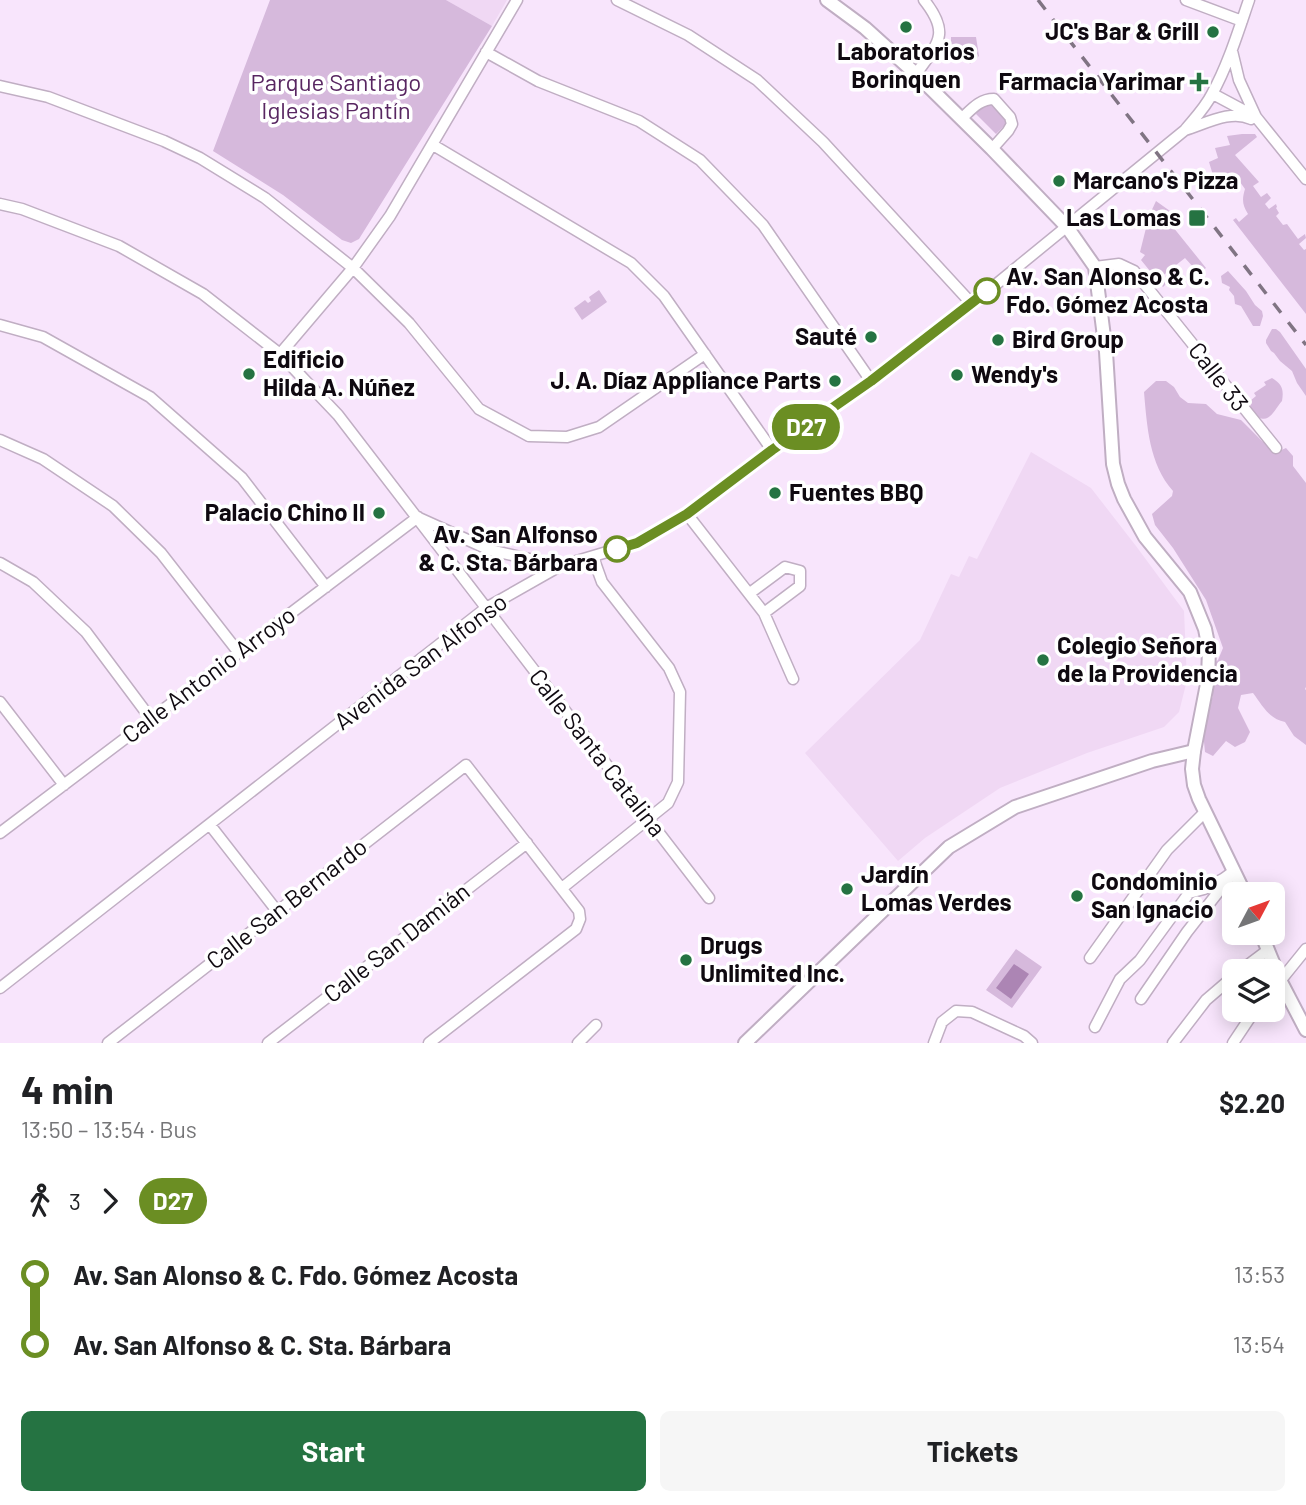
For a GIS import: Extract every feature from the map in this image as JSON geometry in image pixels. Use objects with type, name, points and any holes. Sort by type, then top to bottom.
[{"type":"main road","points":[[827,0],[865,27],[992,149],[1067,227],[1095,267],[1106,352],[1113,464],[1124,499],[1145,537],[1190,592],[1205,629],[1209,649],[1208,679],[1194,751],[1194,785],[1239,882]]},
{"type":"main road","points":[[745,1043],[949,847],[1015,807],[1152,761],[1194,751]]},
{"type":"main road","points":[[1266,945],[1270,959]]},
{"type":"main road","points":[[1285,998],[1304,1023]]},
{"type":"street","points":[[280,354],[353,268],[390,216],[517,0]]},
{"type":"street","points":[[617,0],[688,34],[757,79],[823,142],[972,304]]},
{"type":"street","points":[[916,74],[937,44],[940,33],[938,21],[925,0]]},
{"type":"street","points":[[1186,0],[1242,21]]},
{"type":"street","points":[[1185,130],[1213,93],[1232,51],[1249,0]]},
{"type":"street","points":[[1232,51],[1238,80],[1260,121],[1306,179]]},
{"type":"street","points":[[486,52],[538,81],[639,121],[700,160],[763,225],[871,381]]},
{"type":"street","points":[[0,86],[48,97],[164,141],[200,158],[265,198],[353,268],[409,323],[479,409],[529,436],[566,437],[598,428],[705,354]]},
{"type":"street","points":[[1213,93],[1260,121]]},
{"type":"street","points":[[961,119],[986,99],[994,99],[1010,117],[1012,124],[992,149]]},
{"type":"street","points":[[1185,130],[1220,118],[1235,116],[1260,121]]},
{"type":"street","name":"Avenida San Alfonso","points":[[0,988],[486,608],[560,566],[637,543],[687,514],[972,304],[1185,130]]},
{"type":"street","points":[[433,145],[631,263],[664,296],[772,450]]},
{"type":"street","name":"Calle Santa Catalina","points":[[0,204],[22,209],[119,246],[203,294],[280,354],[338,415],[709,898]]},
{"type":"street","name":"Calle 33","points":[[1095,267],[1119,264],[1134,271],[1276,449]]},
{"type":"street","points":[[0,325],[43,337],[150,397],[242,478],[326,587]]},
{"type":"street","points":[[0,440],[43,459],[113,506],[161,553],[239,653]]},
{"type":"street","points":[[687,514],[764,613],[793,679]]},
{"type":"street","points":[[418,517],[489,550],[560,566]]},
{"type":"street","name":"Calle Antonio Arroyo","points":[[0,833],[418,517]]},
{"type":"street","points":[[562,888],[668,803],[678,782],[680,692],[669,668],[602,582],[593,557]]},
{"type":"street","points":[[0,563],[33,582],[86,632],[151,719]]},
{"type":"street","points":[[750,593],[785,567],[800,571],[800,586],[764,613]]},
{"type":"street","points":[[0,702],[64,785]]},
{"type":"street","name":"Calle San Bernardo","points":[[108,1043],[466,765],[527,843]]},
{"type":"street","points":[[1090,958],[1167,850],[1205,812]]},
{"type":"street","points":[[210,825],[277,911]]},
{"type":"street","points":[[429,1043],[576,929],[580,919],[579,911],[527,843]]},
{"type":"street","name":"Calle San Damián","points":[[268,1043],[527,843]]},
{"type":"street","points":[[1141,999],[1187,932],[1234,871]]},
{"type":"street","points":[[1095,1027],[1120,979],[1140,960],[1180,903],[1189,893],[1204,889],[1234,871]]},
{"type":"street","points":[[1285,975],[1306,948]]},
{"type":"street","points":[[1256,959],[1268,950]]},
{"type":"street","points":[[1173,1043],[1206,1000],[1222,986]]},
{"type":"street","points":[[933,1043],[942,1023],[956,1010],[972,1012],[1032,1043]]},
{"type":"street","points":[[1233,1043],[1247,1022]]},
{"type":"street","points":[[578,1043],[596,1024]]},
{"type":"shaded area","points":[[446,0],[507,0],[492,26]]},
{"type":"shaded area","name":"Colegio Señora de la Providencia","points":[[1031,452],[1091,488],[1184,611],[1187,680],[1179,712],[1164,727],[1087,753],[1000,788],[925,838],[898,861],[805,753],[920,640],[951,574],[959,577],[969,556],[977,559]]},
{"type":"shaded area","points":[[1014,964],[1029,974],[1011,999],[996,988]]},
{"type":"green space","name":"Parque Santiago Iglesias Pantín","points":[[270,0],[446,0],[492,26],[359,239],[351,243],[342,240],[283,195],[213,151]]},
{"type":"green space","points":[[951,37],[976,37],[979,56],[970,64],[960,54],[957,56],[951,49],[957,52],[960,48],[951,44]]},
{"type":"green space","points":[[991,103],[1007,123],[996,134],[976,114],[979,108]]},
{"type":"green space","points":[[1255,134],[1257,137],[1235,155],[1259,182],[1253,186],[1261,197],[1267,193],[1271,198],[1265,204],[1269,209],[1276,204],[1279,213],[1276,216],[1283,225],[1287,224],[1298,239],[1305,234],[1306,238],[1299,244],[1306,249],[1306,314],[1233,220],[1236,218],[1239,222],[1248,214],[1243,202],[1245,189],[1235,175],[1216,185],[1209,162],[1218,158],[1215,148],[1230,145],[1227,136]]},
{"type":"green space","points":[[1156,201],[1177,216],[1174,219],[1177,223],[1173,227],[1206,268],[1196,275],[1192,270],[1194,268],[1185,258],[1161,277],[1166,284],[1163,287],[1141,260],[1145,255],[1140,252],[1149,216]]},
{"type":"green space","points":[[1228,271],[1262,311],[1260,326],[1253,326],[1241,306],[1235,304],[1230,287],[1222,283],[1221,276]]},
{"type":"green space","points":[[599,290],[607,302],[582,320],[574,308],[585,300],[588,303],[591,301],[589,297]]},
{"type":"green space","points":[[1272,329],[1280,332],[1306,369],[1306,396],[1292,371],[1266,343]]},
{"type":"green space","points":[[1272,378],[1282,387],[1282,401],[1265,419],[1257,416],[1250,401],[1256,396],[1254,393],[1266,385],[1264,382]]},
{"type":"green space","points":[[1156,381],[1166,381],[1188,403],[1206,404],[1217,414],[1241,420],[1262,441],[1279,451],[1286,448],[1293,456],[1293,466],[1306,483],[1306,745],[1294,736],[1285,722],[1270,715],[1253,693],[1241,695],[1238,708],[1250,732],[1245,742],[1235,747],[1226,741],[1213,756],[1205,752],[1203,732],[1213,695],[1208,669],[1218,660],[1223,648],[1206,600],[1155,525],[1152,514],[1172,496],[1173,491],[1154,457],[1148,431],[1144,392]]},
{"type":"green space","points":[[1016,949],[1042,967],[1012,1008],[986,990]]},
{"type":"railway","points":[[1038,0],[1306,345]]},
{"type":"bus line","name":"D27","points":[[617,549],[637,543],[687,514],[871,381],[987,291]]},
{"type":"place","name":"Laboratorios Borinquen","points":[[906,27]]},
{"type":"place","name":"JC's Bar & Grill","points":[[1213,32]]},
{"type":"place","name":"Farmacia Yarimar","points":[[1199,82]]},
{"type":"place","name":"Marcano's Pizza","points":[[1059,181]]},
{"type":"place","name":"Las Lomas","points":[[1197,218]]},
{"type":"place","name":"Av. San Alonso & C. Fdo. Gómez Acosta","points":[[987,291]]},
{"type":"place","name":"Sauté","points":[[871,337]]},
{"type":"place","name":"Bird Group","points":[[998,340]]},
{"type":"place","name":"Edificio Hilda A. Núñez","points":[[249,374]]},
{"type":"place","name":"Wendy's","points":[[957,375]]},
{"type":"place","name":"J. A. Díaz Appliance Parts","points":[[835,381]]},
{"type":"place","name":"Fuentes BBQ","points":[[775,493]]},
{"type":"place","name":"Palacio Chino II","points":[[379,513]]},
{"type":"place","name":"Av. San Alfonso & C. Sta. Bárbara","points":[[617,549]]},
{"type":"place","name":"Colegio Señora de la Providencia","points":[[1043,660]]},
{"type":"place","name":"Jardín Lomas Verdes","points":[[847,889]]},
{"type":"place","name":"Condominio San Ignacio","points":[[1077,896]]},
{"type":"place","name":"Drugs Unlimited Inc.","points":[[686,960]]}]
